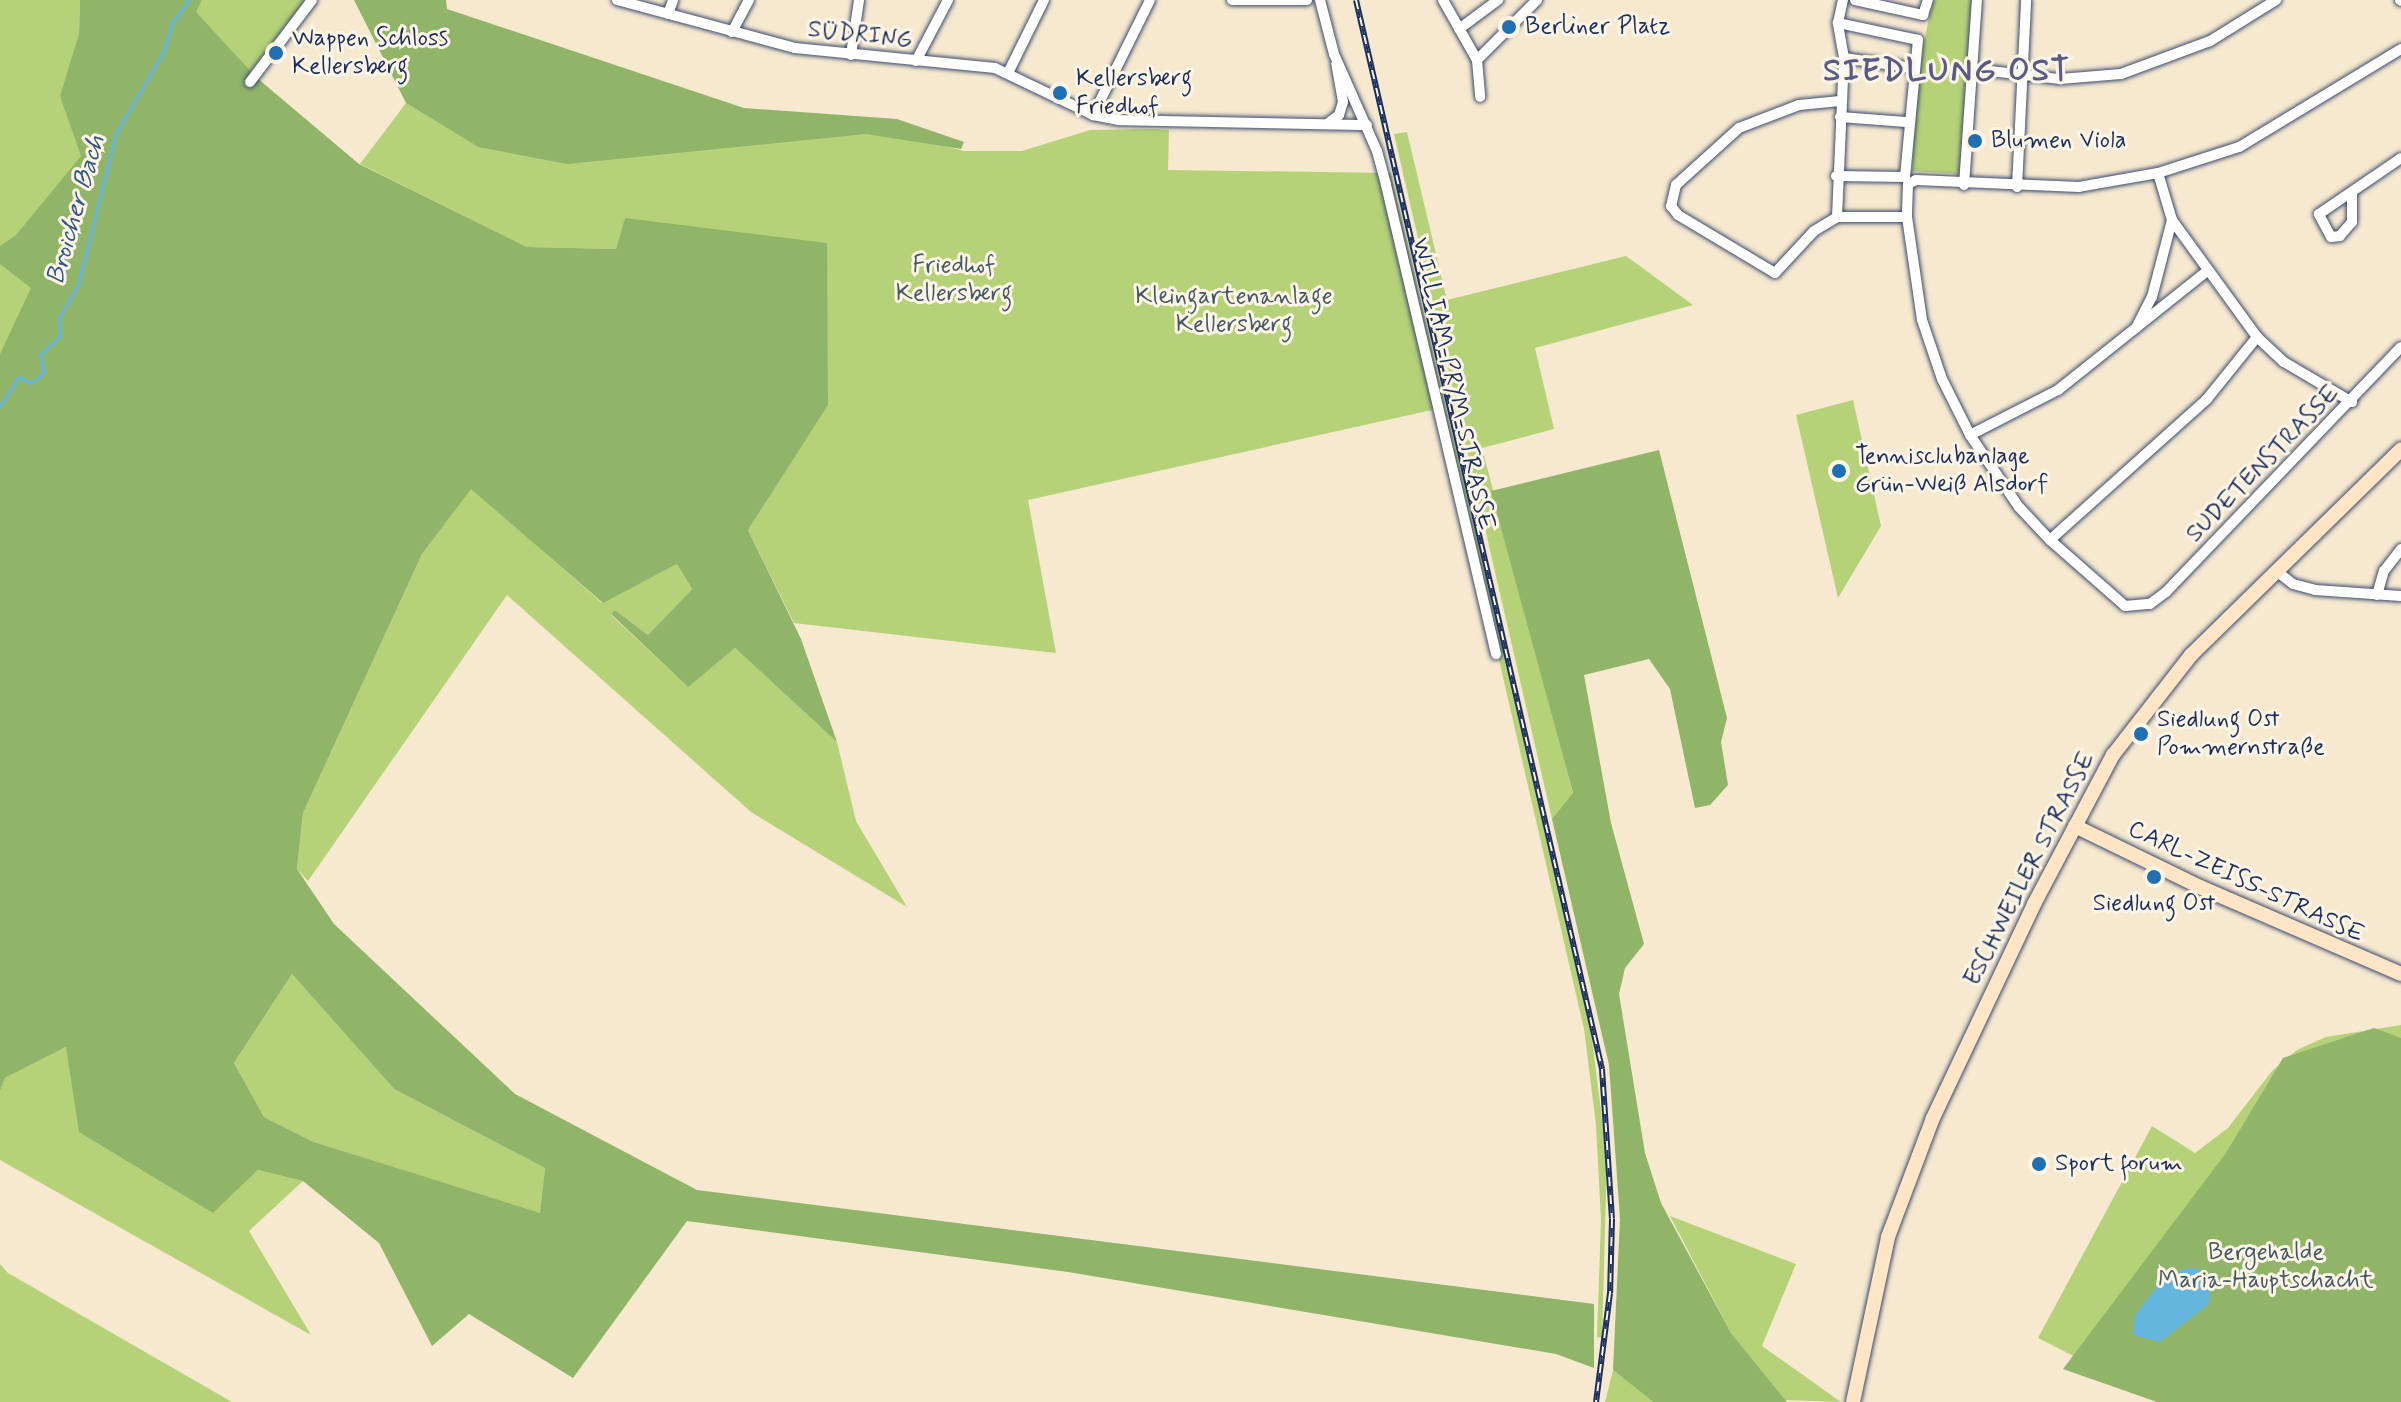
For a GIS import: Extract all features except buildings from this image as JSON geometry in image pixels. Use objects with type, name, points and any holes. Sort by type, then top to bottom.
[{"type":"street","points":[[250,82],[312,0]]},
{"type":"street","name":"SÜDRING","points":[[617,0],[732,32],[851,55],[1008,73],[1093,115]]},
{"type":"street","points":[[668,14],[673,0]]},
{"type":"street","points":[[732,32],[749,0]]},
{"type":"street","points":[[851,55],[859,0]]},
{"type":"street","points":[[916,61],[948,0]]},
{"type":"street","points":[[1008,73],[1044,0]]},
{"type":"street","points":[[1150,0],[1093,115],[1367,125]]},
{"type":"street","points":[[1232,0],[1307,0]]},
{"type":"street","points":[[1320,0],[1343,102],[1339,115],[1327,124]]},
{"type":"street","points":[[1443,0],[1477,60],[1480,97]]},
{"type":"street","points":[[1459,29],[1498,0]]},
{"type":"street","points":[[1477,60],[1537,0]]},
{"type":"street","points":[[1837,217],[1836,176],[1844,58],[1838,23],[1843,0]]},
{"type":"street","points":[[1855,0],[1923,15],[1928,0]]},
{"type":"street","points":[[1964,185],[1977,0]]},
{"type":"street","points":[[2017,187],[2026,0]]},
{"type":"street","points":[[1973,69],[2094,78],[2146,68],[2210,41],[2276,0]]},
{"type":"street","points":[[1836,176],[1905,177],[1906,122],[1918,40],[1838,23]]},
{"type":"street","points":[[2257,337],[2207,399],[2050,540],[2010,494],[1970,435],[1942,379],[1922,320],[1907,217],[1908,184],[2079,187],[2158,173],[2264,136],[2401,49]]},
{"type":"street","name":"WILLIAM-PRYM-STRASSE","points":[[1334,54],[1367,125],[1386,185],[1496,654]]},
{"type":"street","points":[[1844,58],[1913,68]]},
{"type":"street","points":[[1840,101],[1799,105],[1739,128],[1700,157],[1670,197],[1678,215],[1775,273],[1814,231],[1837,217],[1907,217]]},
{"type":"street","points":[[1840,117],[1906,122]]},
{"type":"street","points":[[2352,193],[2401,158]]},
{"type":"street","points":[[2158,173],[2172,220],[2206,272],[2257,337],[2284,362],[2352,402]]},
{"type":"street","points":[[2128,339],[2152,297],[2172,220]]},
{"type":"street","points":[[1970,435],[2058,390],[2128,339],[2206,272]]},
{"type":"street","name":"SUDETENSTRASSE","points":[[2050,540],[2113,600],[2138,608],[2150,604],[2352,402],[2401,347]]},
{"type":"street","name":"ESCHWEILER STRASSE","points":[[1853,1402],[1872,1297],[1912,1171],[1978,1017],[2075,826],[2132,727],[2191,655],[2279,573],[2401,449]]},
{"type":"street","points":[[2377,595],[2384,571],[2401,549]]},
{"type":"street","points":[[2279,573],[2303,587],[2401,596]]},
{"type":"street","name":"CARL-ZEISS-STRASSE","points":[[2075,826],[2401,974]]},
{"type":"green space","points":[[0,0],[80,0],[79,34],[71,65],[93,50],[85,0],[313,0],[257,78],[0,568]]},
{"type":"green space","points":[[80,0],[202,0],[196,12],[257,78],[359,164],[527,247],[616,249],[625,218],[827,243],[828,405],[748,530],[801,639],[837,742],[735,648],[688,687],[611,614],[615,610],[648,635],[692,589],[677,564],[603,603],[471,489],[422,554],[303,813],[297,869],[334,924],[515,1094],[697,1190],[1594,1304],[1594,1368],[1556,1354],[1068,1272],[687,1221],[573,1378],[469,1314],[432,1346],[379,1243],[303,1181],[258,1170],[213,1213],[79,1132],[66,1047],[5,1078],[0,1091],[0,354],[31,288],[0,264],[0,246],[16,235],[81,156],[60,96],[79,34]],"holes":[[[292,974],[394,1089],[545,1168],[540,1213],[314,1142],[264,1117],[234,1063]]]},
{"type":"green space","points":[[354,0],[446,0],[447,9],[744,108],[897,119],[964,142],[961,149],[866,134],[567,164],[478,147],[406,103]]},
{"type":"green space","points":[[1933,0],[1975,0],[1963,174],[1912,171],[1918,70]]},
{"type":"green space","points":[[406,103],[478,147],[866,134],[916,139],[964,151],[1022,151],[1090,130],[1155,129],[1169,130],[1168,170],[1391,173],[1589,1016],[1607,1158],[1602,1338],[1597,1337],[1601,1220],[1596,1125],[1584,1029],[1441,408],[1028,500],[1056,653],[794,623],[748,530],[828,404],[625,219],[616,249],[527,247],[360,164]]},
{"type":"green space","points":[[1407,132],[1447,300],[1626,256],[1693,305],[1535,348],[1554,429],[1482,448],[1573,794],[1552,819],[1394,134]]},
{"type":"green space","name":"Tennisclubanlage Grün-Weiß Alsdorf","points":[[1853,400],[1881,526],[1838,598],[1796,415]]},
{"type":"green space","points":[[1659,450],[1727,718],[1721,742],[1728,785],[1710,805],[1695,808],[1670,689],[1649,659],[1584,675],[1611,823],[1644,944],[1625,968],[1619,994],[1645,1153],[1661,1203],[1731,1333],[1787,1402],[1653,1402],[1613,1370],[1620,1219],[1609,1065],[1552,819],[1573,793],[1491,491]]},
{"type":"green space","points":[[471,488],[602,603],[677,564],[692,589],[648,635],[615,610],[611,615],[687,686],[735,648],[837,742],[856,821],[907,907],[751,812],[507,595],[308,881],[297,869],[303,813],[422,554]]},
{"type":"green space","points":[[292,974],[394,1089],[545,1168],[540,1214],[314,1142],[264,1117],[234,1063]]},
{"type":"green space","name":"Bergehalde Maria-Hauptschacht","points":[[2401,1025],[2401,1402],[2164,1402],[2038,1338],[2152,1126],[2195,1153],[2228,1128],[2272,1071],[2297,1050],[2326,1037]]},
{"type":"green space","name":"Bergehalde Maria-Hauptschacht","points":[[2374,1028],[2401,1038],[2401,1402],[2157,1402],[2063,1369],[2226,1153],[2283,1058]]},
{"type":"green space","points":[[66,1047],[213,1213],[258,1170],[303,1181],[249,1231],[311,1335],[0,1160],[0,1091],[5,1078]]},
{"type":"green space","points":[[1670,1216],[1796,1264],[1762,1346],[1841,1402],[1785,1400],[1731,1333]]},
{"type":"green space","points":[[0,1264],[8,1273],[232,1402],[0,1402]]},
{"type":"green space","points":[[1613,1370],[1653,1402],[1605,1402]]},
{"type":"water","points":[[2196,1268],[2211,1284],[2209,1304],[2160,1342],[2133,1335],[2135,1315],[2159,1284],[2184,1269]]},
{"type":"waterway","name":"Broicher Bach","points":[[0,406],[19,377],[31,383],[44,372],[40,355],[60,336],[59,318],[78,285],[116,133],[163,53],[172,23],[189,0]]},
{"type":"railway","points":[[1356,0],[1602,1069],[1612,1219],[1610,1293],[1596,1402]]},
{"type":"place","name":"Berliner Platz","points":[[1509,27]]},
{"type":"place","name":"Wappen Schloss Kellersberg","points":[[276,53]]},
{"type":"place","name":"Kellersberg Friedhof","points":[[1060,93]]},
{"type":"place","name":"Blumen Viola","points":[[1975,141]]},
{"type":"place","name":"Tennisclubanlage Grün-Weiß Alsdorf","points":[[1839,471]]},
{"type":"place","name":"Siedlung Ost Pommernstraße","points":[[2141,734]]},
{"type":"place","name":"Siedlung Ost","points":[[2154,877]]},
{"type":"place","name":"Sport forum","points":[[2039,1164]]},
{"type":"district","name":"SIEDLUNG OST","points":[[1947,71]]},
{"type":"park label","name":"Friedhof Kellersberg","points":[[954,280]]},
{"type":"park label","name":"Kleingartenanlage Kellersberg","points":[[1234,311]]}]
